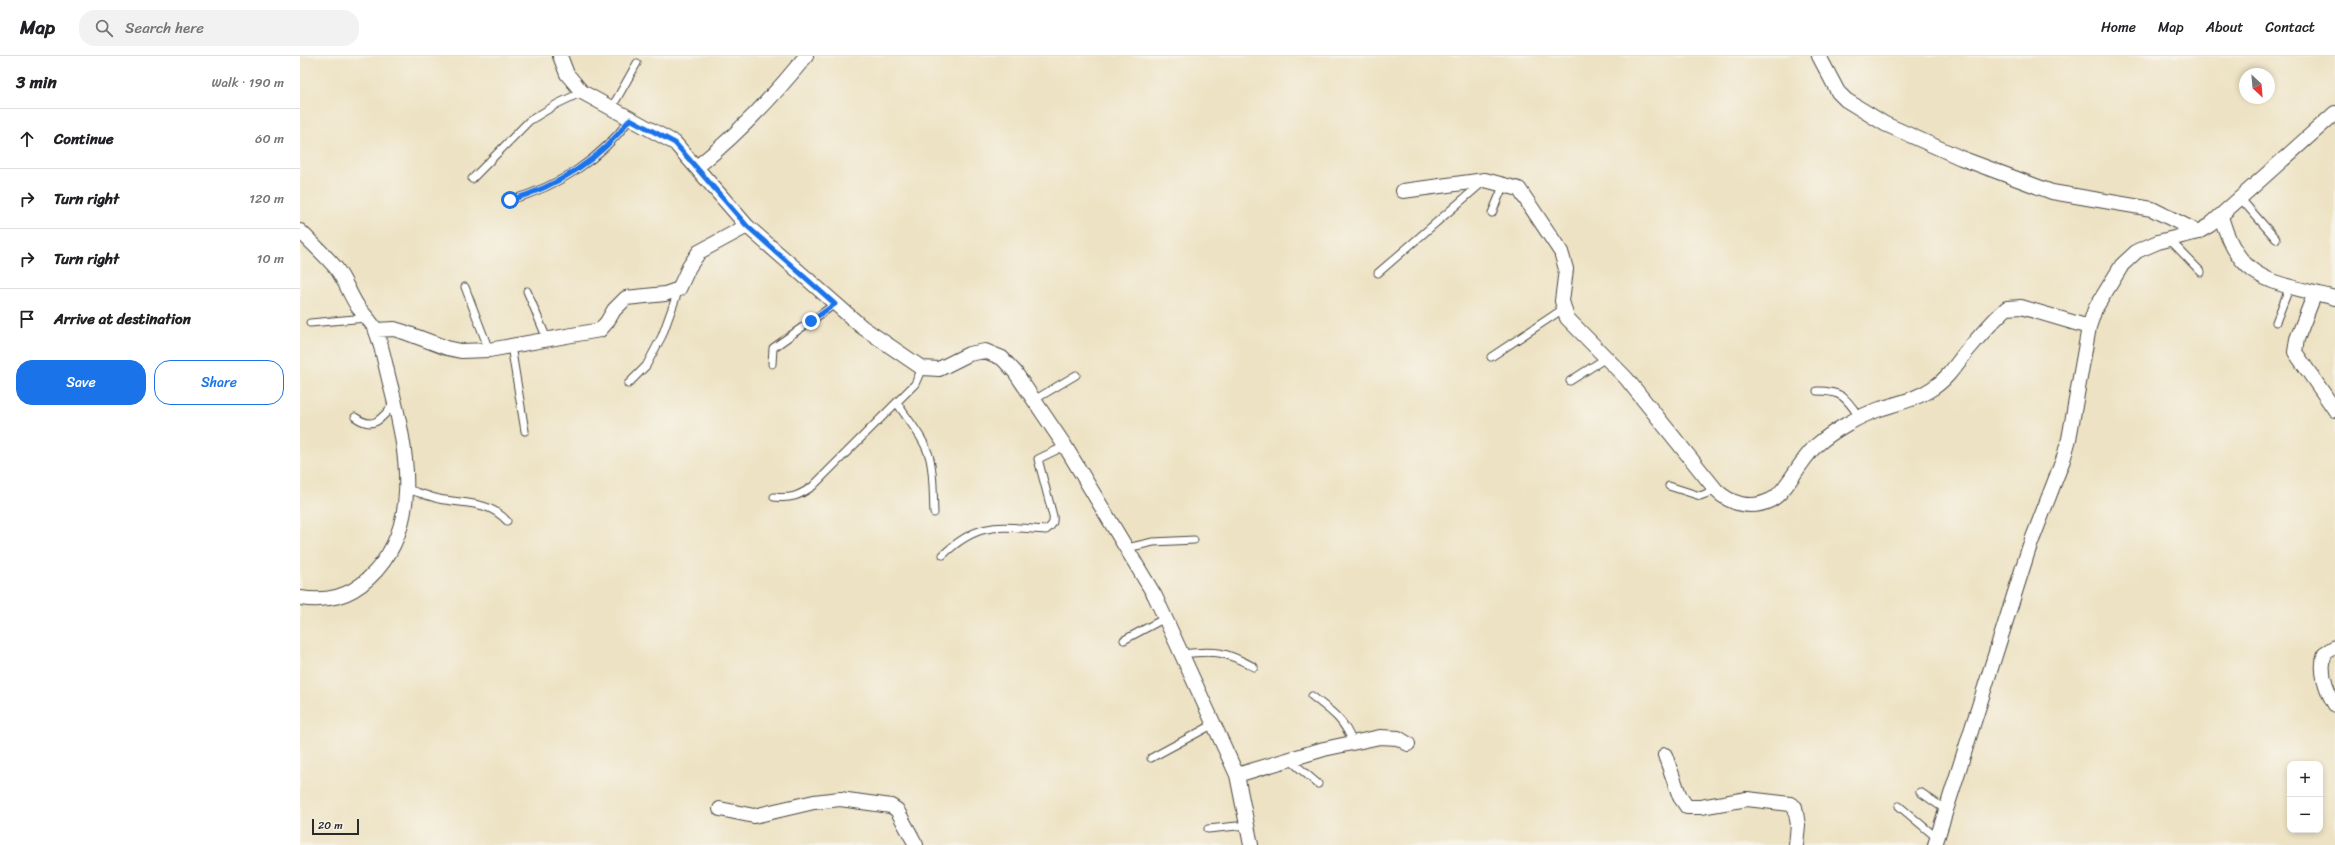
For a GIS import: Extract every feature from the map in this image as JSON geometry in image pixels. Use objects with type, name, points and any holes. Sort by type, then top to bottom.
[{"type":"street","points":[[560,56],[567,74],[582,92],[611,110],[675,143],[747,226],[862,328],[922,368],[939,368],[969,354],[985,351],[1002,358],[1015,372],[1065,446],[1127,548],[1165,618],[1237,775],[1251,845]]},
{"type":"street","points":[[1819,56],[1838,92],[1885,124],[1961,158],[2052,192],[2152,209],[2198,232]]},
{"type":"street","points":[[697,167],[728,142],[753,117],[800,58]]},
{"type":"street","points":[[1936,842],[2029,548],[2063,460],[2069,439],[2089,327],[2098,303],[2122,265],[2137,251],[2169,239],[2198,232],[2221,216],[2335,113]]},
{"type":"street","points":[[1403,191],[1485,180],[1519,189],[1561,252],[1566,269],[1563,309],[1567,318],[1626,378],[1664,423],[1716,490],[1725,499],[1736,504],[1761,503],[1771,500],[1784,488],[1806,454],[1818,444],[1860,418],[1880,409],[1900,404],[1939,384],[2007,308],[2021,307],[2089,327]]},
{"type":"street","points":[[2221,216],[2232,249],[2246,267],[2265,279],[2335,298]]},
{"type":"street","points":[[376,330],[394,330],[404,332],[447,348],[489,350],[600,330],[614,310],[626,298],[665,294],[679,289],[689,267],[699,252],[747,226]]},
{"type":"street","points":[[300,231],[336,268],[366,318],[376,330],[404,444],[406,489],[405,509],[400,530],[392,550],[380,568],[354,591],[340,597],[300,598]]},
{"type":"street","points":[[2315,293],[2297,339],[2295,352],[2335,410]]},
{"type":"street","points":[[2335,647],[2325,653],[2323,667],[2325,684],[2335,705]]},
{"type":"street","points":[[1237,775],[1290,759],[1353,743],[1390,736],[1398,738],[1408,744]]},
{"type":"street","points":[[1665,755],[1680,797],[1687,807],[1701,807],[1747,798],[1790,804],[1795,807],[1797,812],[1796,845]]},
{"type":"street","points":[[720,809],[754,816],[822,801],[840,799],[891,806],[897,810],[916,845]]},
{"type":"lane","points":[[611,110],[637,63]]},
{"type":"lane","points":[[472,179],[529,121],[582,92]]},
{"type":"lane","points":[[510,200],[534,194],[558,182],[581,167],[592,159],[622,130],[630,119]]},
{"type":"lane","points":[[1378,273],[1485,180]]},
{"type":"lane","points":[[1492,213],[1504,184]]},
{"type":"lane","points":[[2240,198],[2276,240]]},
{"type":"lane","points":[[2169,239],[2201,272]]},
{"type":"lane","points":[[465,286],[489,350]]},
{"type":"lane","points":[[2276,322],[2290,286]]},
{"type":"lane","points":[[628,384],[646,366],[656,348],[676,303],[679,289]]},
{"type":"lane","points":[[527,291],[547,339]]},
{"type":"lane","points":[[772,364],[773,348],[835,304]]},
{"type":"lane","points":[[1491,357],[1563,309]]},
{"type":"lane","points":[[310,323],[366,318]]},
{"type":"lane","points":[[511,346],[525,431]]},
{"type":"lane","points":[[1570,381],[1606,358]]},
{"type":"lane","points":[[774,498],[786,499],[799,496],[813,486],[915,384],[922,368]]},
{"type":"lane","points":[[1034,400],[1076,376]]},
{"type":"lane","points":[[1817,391],[1835,391],[1851,405],[1860,418]]},
{"type":"lane","points":[[355,417],[365,424],[372,424],[380,420],[395,403]]},
{"type":"lane","points":[[897,403],[920,438],[930,458],[934,513]]},
{"type":"lane","points":[[942,555],[966,536],[987,528],[996,526],[1046,530],[1052,527],[1054,522],[1053,516],[1038,459],[1065,446]]},
{"type":"lane","points":[[1670,486],[1700,496],[1716,490]]},
{"type":"lane","points":[[406,489],[439,499],[476,503],[500,513],[507,522]]},
{"type":"lane","points":[[1127,548],[1153,542],[1194,540]]},
{"type":"lane","points":[[1124,640],[1165,618]]},
{"type":"lane","points":[[1182,654],[1208,651],[1230,654],[1254,667]]},
{"type":"lane","points":[[1312,696],[1339,717],[1347,728],[1353,743]]},
{"type":"lane","points":[[1150,758],[1214,724]]},
{"type":"lane","points":[[1290,759],[1318,784]]},
{"type":"lane","points":[[1920,792],[1946,810]]},
{"type":"lane","points":[[1899,806],[1936,842]]},
{"type":"lane","points":[[1208,829],[1247,825]]},
{"type":"route","points":[[510,200],[534,194],[558,182],[581,167],[592,159],[622,130],[630,119],[667,138],[683,150],[747,226],[793,269],[835,304],[811,321]]}]
